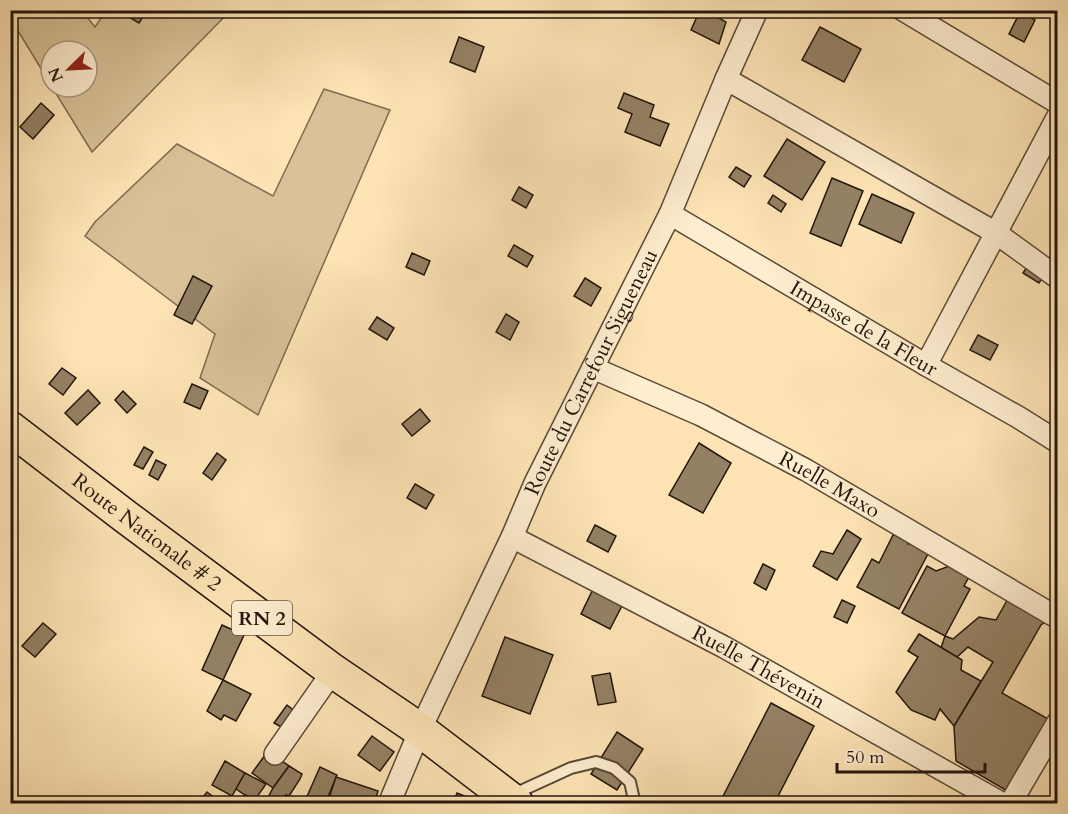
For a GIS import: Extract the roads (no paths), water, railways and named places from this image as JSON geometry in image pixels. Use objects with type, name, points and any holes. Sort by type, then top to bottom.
[{"type":"main road","name":"Route Nationale # 2","points":[[10,428],[333,671],[420,730],[510,801]]},
{"type":"street","name":"Route du Carrefour Sigueneau","points":[[389,804],[420,730],[512,537],[535,483],[670,214],[757,10]]},
{"type":"street","points":[[903,10],[1058,103]]},
{"type":"street","points":[[726,79],[996,233],[1058,278]]},
{"type":"street","points":[[926,365],[1058,116]]},
{"type":"street","name":"Impasse de la Fleur","points":[[670,214],[1058,442]]},
{"type":"street","name":"Ruelle Maxo","points":[[593,368],[701,415],[806,470],[1058,618]]},
{"type":"street","name":"Ruelle Thévenin","points":[[512,537],[724,646],[1003,804]]},
{"type":"street","points":[[275,754],[333,671]]},
{"type":"street","points":[[1010,804],[1058,722]]},
{"type":"lane","points":[[510,801],[571,768],[596,762],[614,768],[630,782],[635,804]]}]
